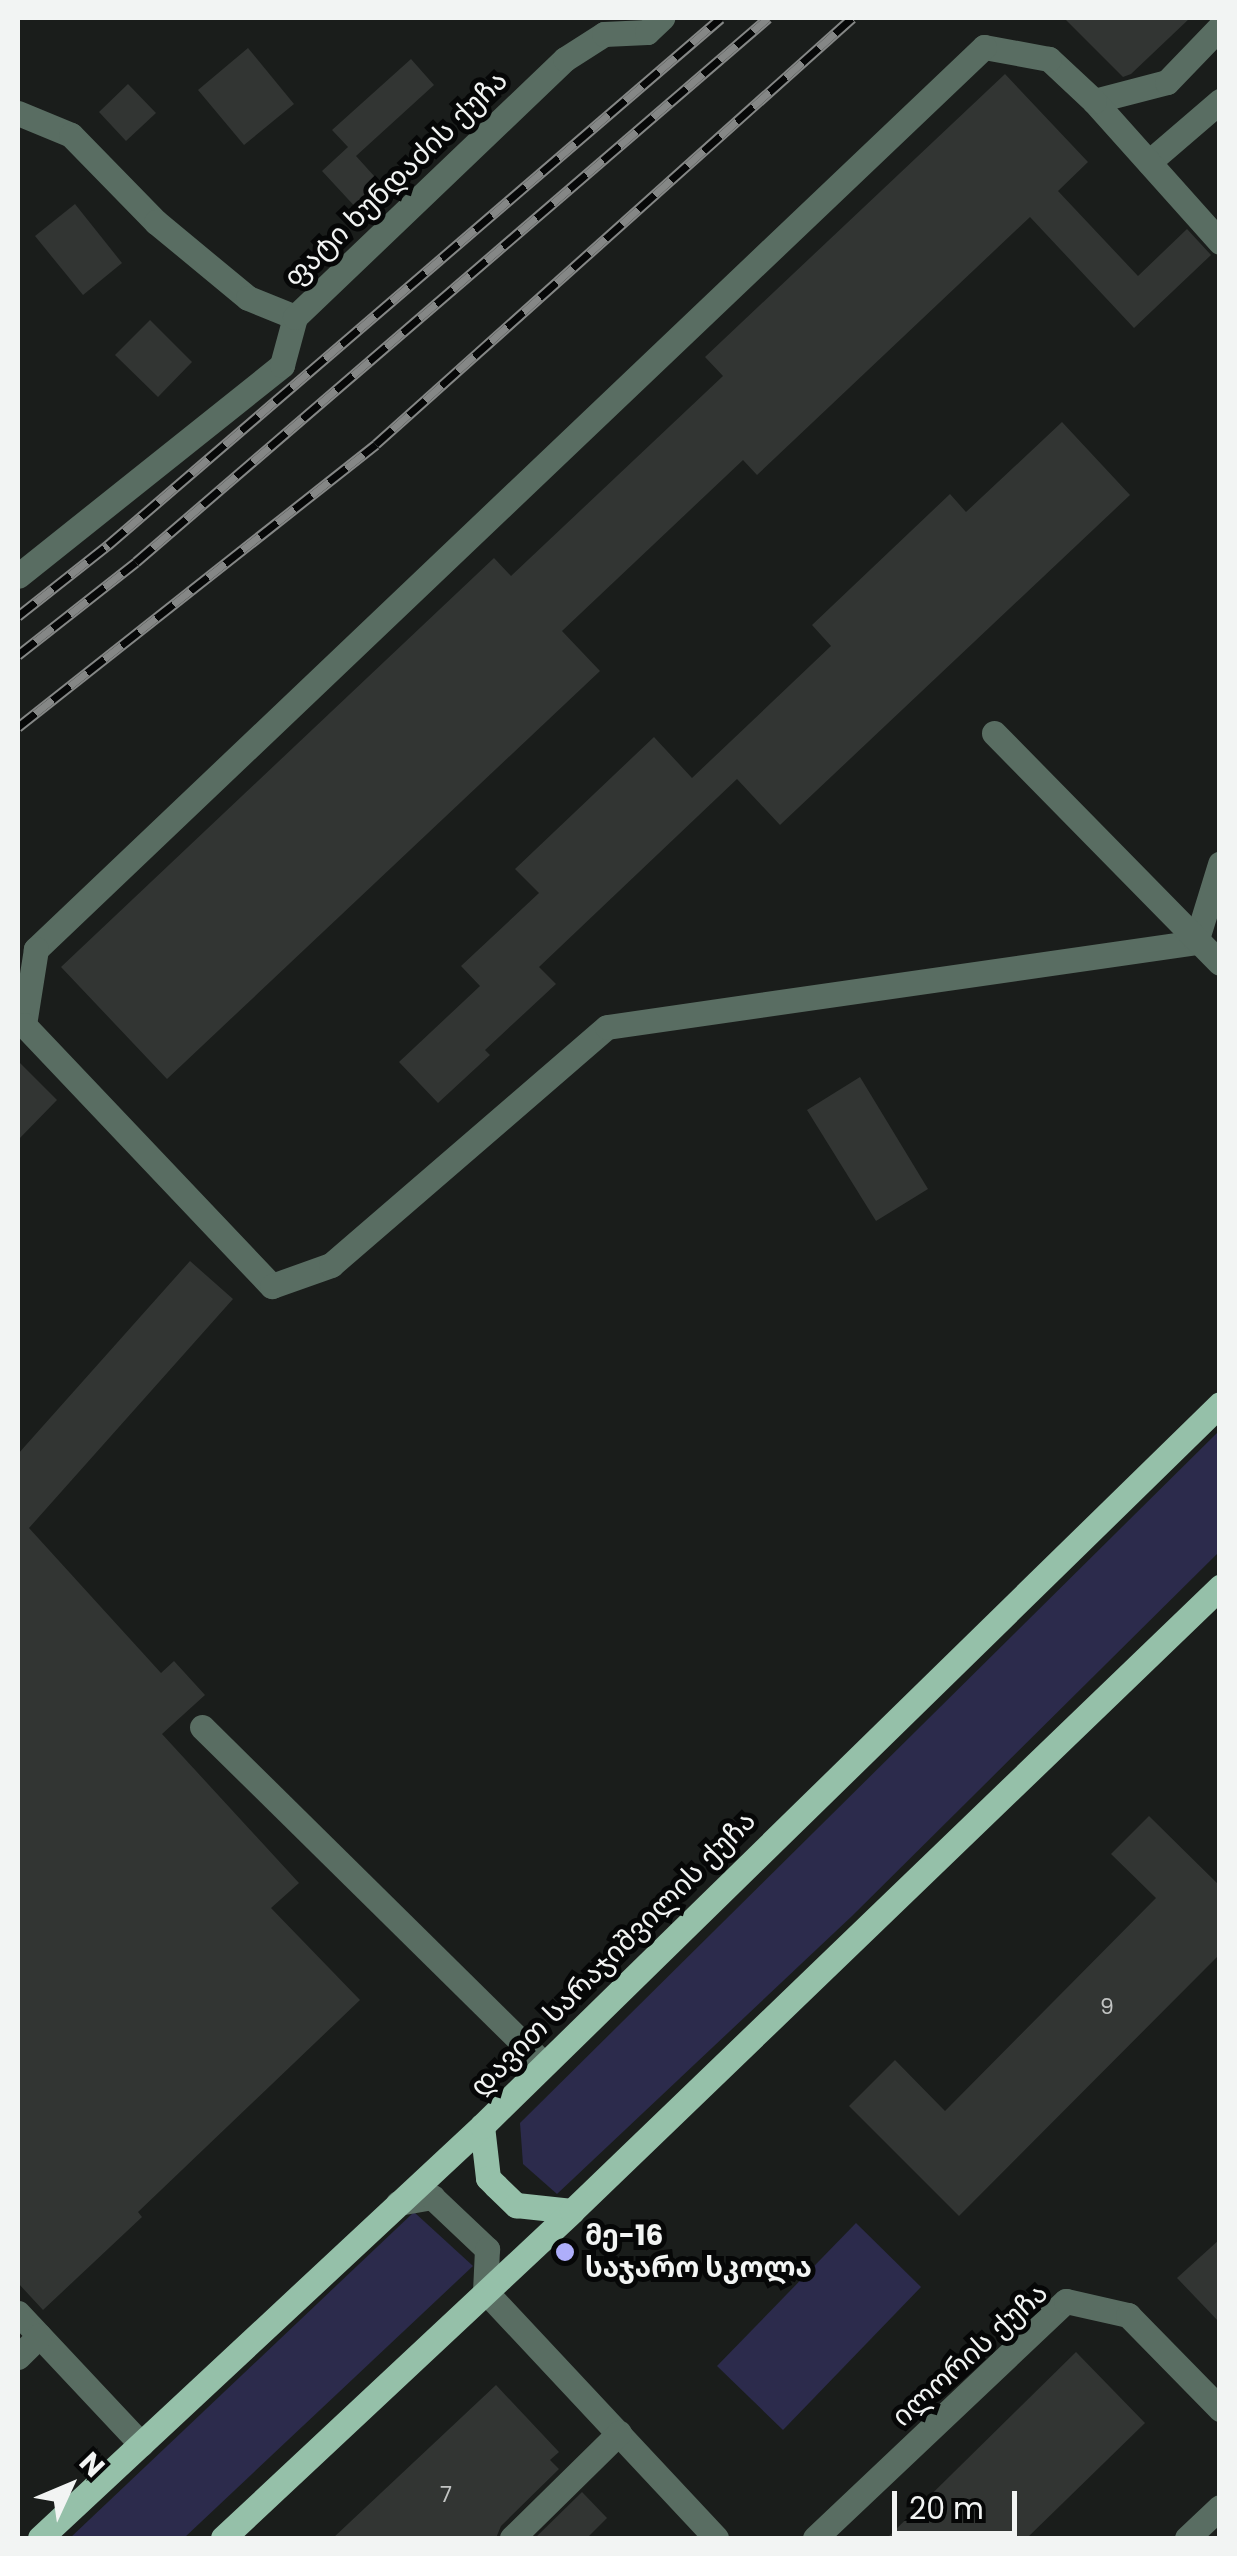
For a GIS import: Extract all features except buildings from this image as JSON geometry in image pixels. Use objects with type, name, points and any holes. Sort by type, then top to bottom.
[{"type":"main road","name":"დავით სარაჯიშვილის ქუჩა","points":[[40,2538],[482,2126],[1220,1404]]},
{"type":"main road","points":[[224,2538],[572,2211],[1220,1587]]},
{"type":"main road","points":[[482,2126],[488,2178],[496,2186],[516,2204],[572,2211]]},
{"type":"street","name":"ფატი ხუნდაძის ქუჩა","points":[[18,576],[282,364],[295,317],[598,26],[647,32],[662,18]]},
{"type":"street","points":[[1094,101],[1167,82],[1220,27]]},
{"type":"street","points":[[1196,942],[606,1027],[331,1265],[272,1286],[24,1025],[36,949],[984,48],[1049,59],[1094,101],[1220,242]]},
{"type":"street","points":[[1149,162],[1220,101]]},
{"type":"street","points":[[18,113],[71,135],[156,222],[248,298],[295,317]]},
{"type":"street","points":[[994,732],[1196,942],[1220,962]]},
{"type":"street","points":[[1196,942],[1220,864]]},
{"type":"street","points":[[202,1726],[543,2063]]},
{"type":"street","points":[[398,2204],[432,2197],[488,2249],[485,2291],[716,2538]]},
{"type":"street","name":"ილორის ქუჩა","points":[[815,2538],[1066,2301],[1128,2316],[1220,2409]]},
{"type":"street","points":[[18,2313],[141,2444]]},
{"type":"street","points":[[18,2357],[39,2336]]},
{"type":"street","points":[[512,2538],[619,2432]]},
{"type":"street","points":[[1187,2538],[1220,2508]]},
{"type":"shaded area","points":[[1219,1431],[1219,1552],[852,1916],[557,2194],[523,2164],[520,2123]]},
{"type":"shaded area","points":[[414,2212],[473,2266],[184,2538],[70,2538]]},
{"type":"shaded area","points":[[856,2223],[921,2287],[783,2430],[717,2366]]},
{"type":"railway","points":[[18,616],[108,545],[721,18]]},
{"type":"railway","points":[[18,655],[136,562],[768,18]]},
{"type":"railway","points":[[18,727],[376,444],[852,18]]},
{"type":"place","name":"მე-16 საჯარო სკოლა","points":[[565,2252]]}]
